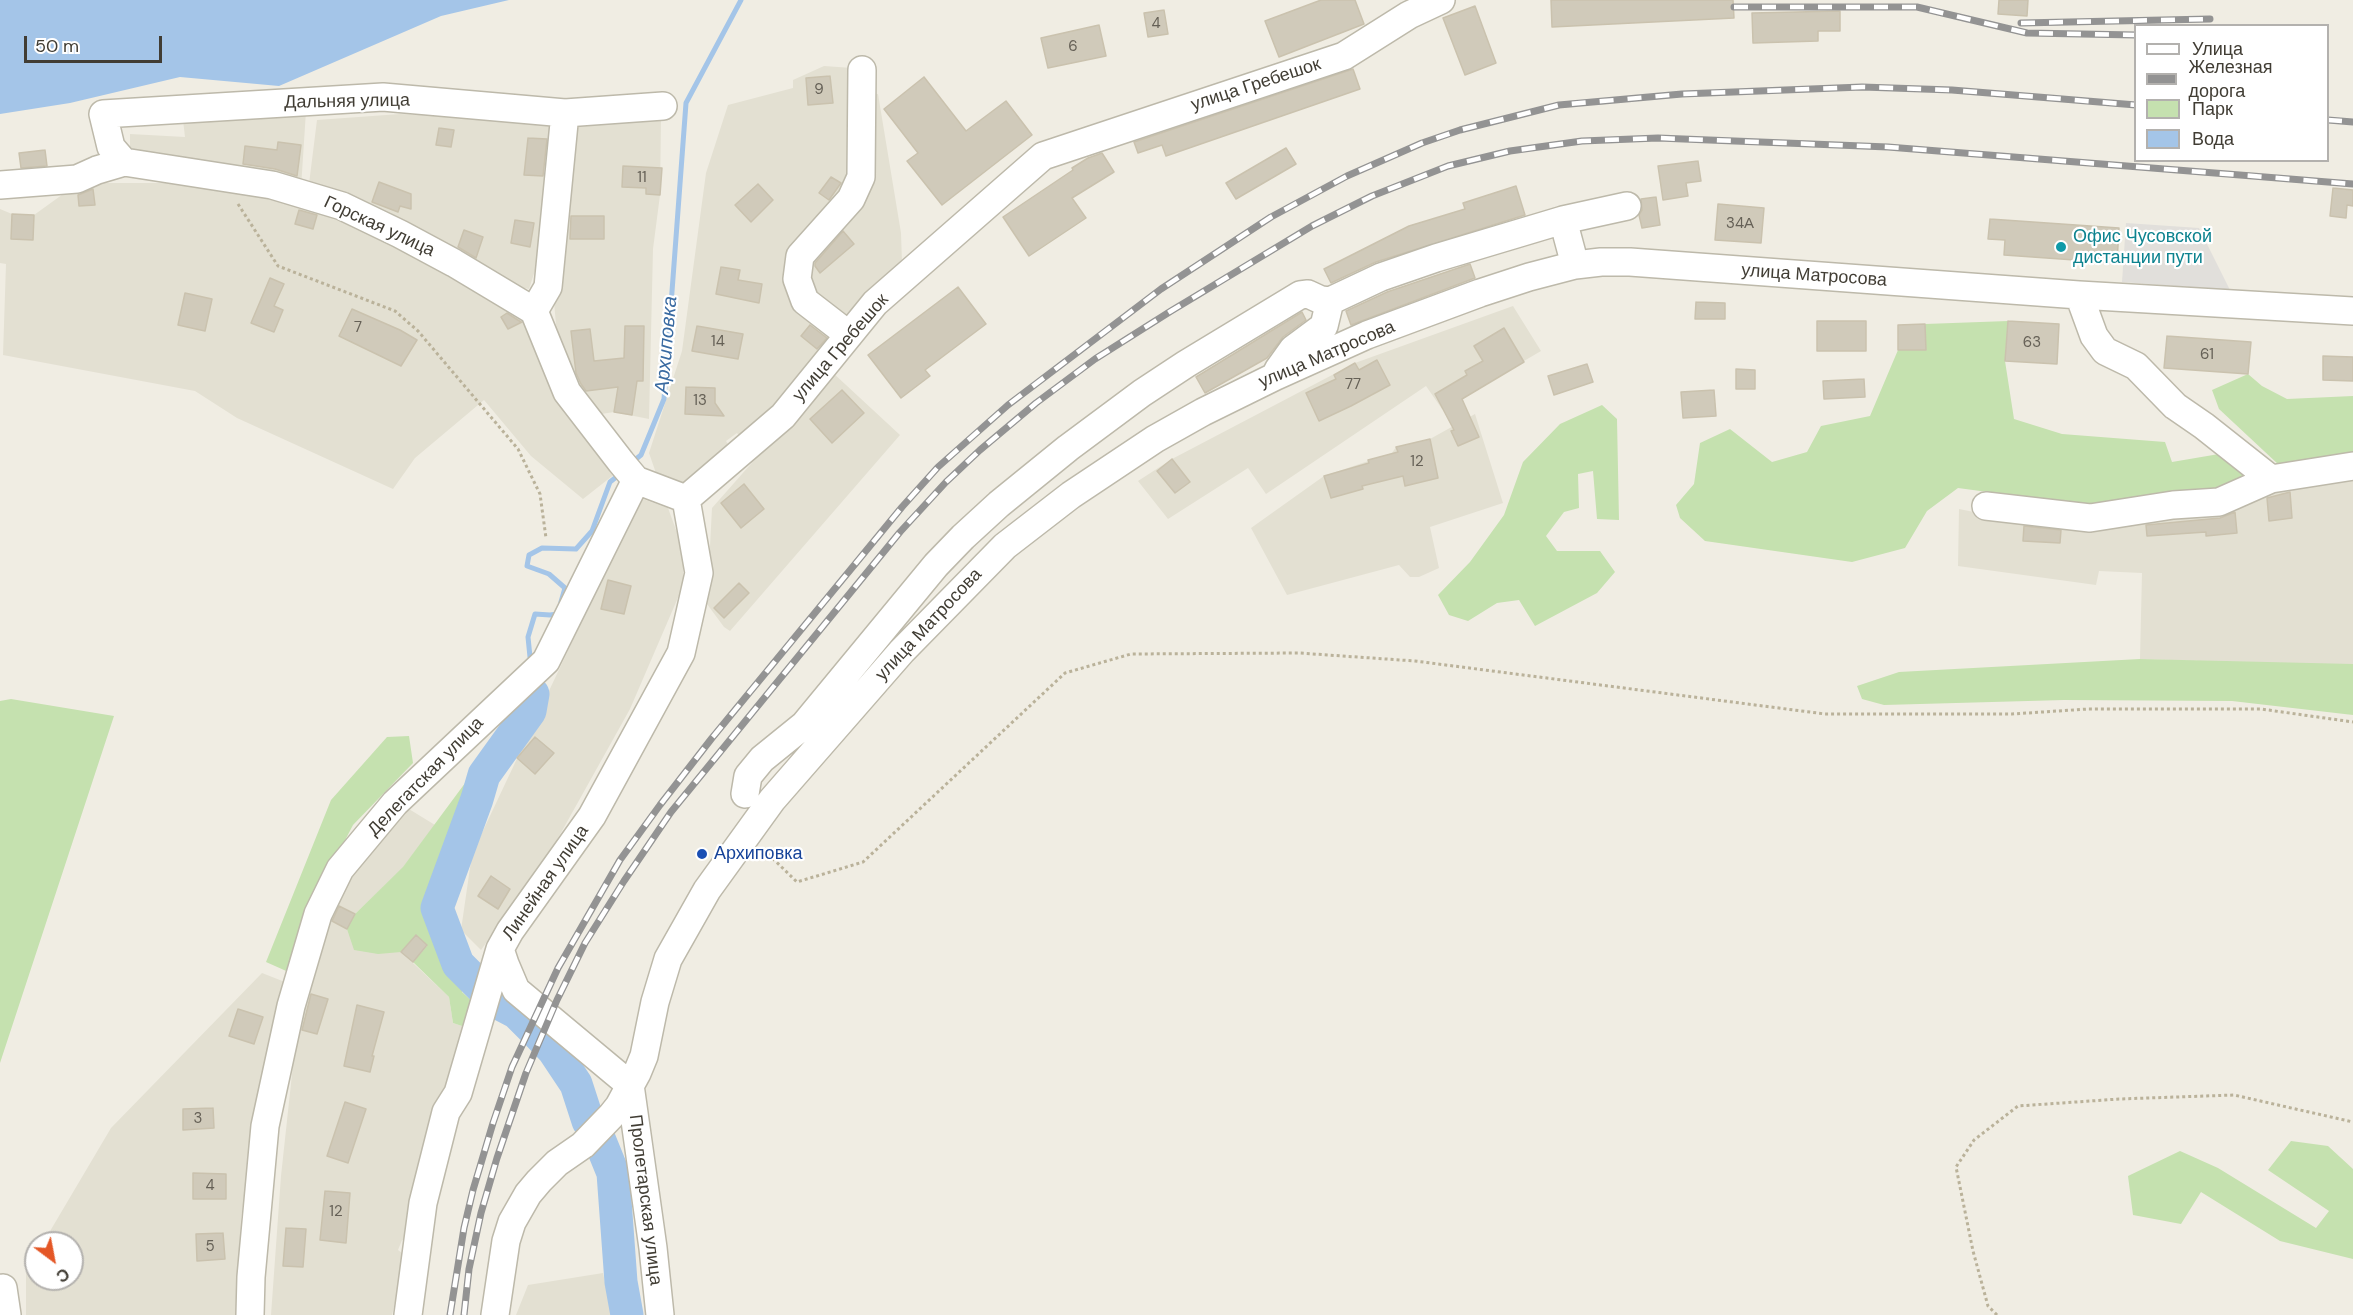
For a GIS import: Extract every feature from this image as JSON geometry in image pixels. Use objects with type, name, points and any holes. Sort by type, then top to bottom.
[{"type":"street","name":"улица Гребешок","points":[[686,499],[783,416],[875,303],[1043,156],[1344,56],[1409,15],[1441,0]]},
{"type":"street","points":[[849,335],[805,301],[797,279],[800,256],[851,199],[861,177],[862,70]]},
{"type":"street","name":"Дальняя улица","points":[[124,162],[111,147],[103,114],[383,97],[565,113],[663,106]]},
{"type":"street","points":[[565,113],[548,287],[534,311],[567,392],[628,471],[686,499]]},
{"type":"street","points":[[0,185],[77,179],[124,162]]},
{"type":"street","name":"Горская улица","points":[[124,162],[272,185],[342,206],[445,258],[534,311]]},
{"type":"street","points":[[745,794],[748,776],[762,759],[804,724],[936,565],[999,504],[1105,419],[1194,359],[1300,295],[1308,294],[1330,301],[1391,273],[1563,220],[1627,206]]},
{"type":"street","points":[[1563,220],[1575,265]]},
{"type":"street","name":"улица Матросова","points":[[630,1085],[644,1056],[655,1002],[668,959],[706,890],[772,800],[902,651],[1005,546],[1071,495],[1155,439],[1275,376],[1367,335],[1471,296],[1529,277],[1575,265],[1601,262],[1629,261],[2079,295],[2353,312]]},
{"type":"street","points":[[2079,295],[2094,336],[2105,351],[2136,366],[2175,406],[2271,479]]},
{"type":"street","points":[[1275,376],[1280,365],[1293,349],[1324,326],[1330,301]]},
{"type":"street","points":[[1986,506],[2090,518],[2173,505],[2219,502],[2271,479],[2353,466]]},
{"type":"street","name":"Делегатская улица","points":[[250,1315],[251,1277],[265,1126],[291,1006],[318,914],[340,869],[395,803],[546,661],[628,471]]},
{"type":"street","name":"Линейная улица","points":[[408,1315],[423,1203],[446,1113],[458,1093],[496,960],[510,932],[592,816],[681,653],[699,573],[686,499]]},
{"type":"street","points":[[495,1315],[506,1241],[512,1222],[528,1194],[548,1171],[583,1145],[611,1116],[630,1085],[516,990],[504,964],[496,960]]},
{"type":"street","name":"Пролетарская улица","points":[[630,1085],[660,1315]]},
{"type":"street","points":[[3,1288],[7,1315]]},
{"type":"path","points":[[233,200],[241,206],[278,266],[394,311],[418,331],[518,449],[540,494],[546,538]]},
{"type":"path","points":[[747,833],[797,882],[863,862],[1065,673],[1131,654],[1299,653],[1415,661],[1825,714],[2012,714],[2088,709],[2261,710],[2353,722]]},
{"type":"path","points":[[1997,1315],[1988,1306],[1973,1251],[1956,1167],[1974,1140],[2018,1106],[2119,1099],[2234,1095],[2353,1122]]},
{"type":"shaded area","points":[[824,66],[852,68],[850,183],[790,259],[832,339],[742,440],[737,433],[726,441],[731,449],[687,489],[657,476],[649,453],[682,351],[706,173],[728,105],[793,88],[793,80]]},
{"type":"shaded area","points":[[878,94],[901,233],[902,263],[843,321],[812,292],[808,258],[841,229],[866,95]]},
{"type":"shaded area","points":[[306,111],[301,188],[130,152],[130,134],[185,137],[183,120]]},
{"type":"shaded area","points":[[400,114],[554,120],[541,252],[529,289],[494,282],[309,184],[317,120]]},
{"type":"shaded area","points":[[661,118],[660,195],[653,249],[649,419],[614,412],[595,415],[559,357],[553,291],[572,121]]},
{"type":"shaded area","points":[[198,183],[319,206],[519,307],[616,473],[583,499],[531,456],[484,400],[415,458],[393,489],[237,418],[195,391],[3,355],[6,264],[0,263],[0,209],[12,214],[34,215],[77,184]]},
{"type":"shaded area","points":[[2126,223],[2199,228],[2230,290],[2122,282]]},
{"type":"shaded area","points":[[1513,306],[1541,351],[1442,409],[1426,386],[1266,494],[1248,468],[1168,519],[1138,481],[1172,459],[1355,363]]},
{"type":"shaded area","points":[[832,372],[900,435],[730,631],[724,627],[707,604],[712,508]]},
{"type":"shaded area","points":[[1475,414],[1503,503],[1430,527],[1439,568],[1419,577],[1410,577],[1399,565],[1287,595],[1251,528],[1324,476],[1392,453],[1396,447],[1430,439]]},
{"type":"shaded area","points":[[2353,478],[2353,666],[2140,659],[2142,573],[2099,571],[2096,585],[1958,566],[1959,509],[2024,522],[2204,515],[2235,512],[2266,489]]},
{"type":"shaded area","points":[[640,498],[668,508],[683,549],[683,586],[630,709],[548,856],[481,950],[461,930],[472,854]]},
{"type":"shaded area","points":[[404,806],[435,825],[403,868],[355,914],[416,935],[427,945],[413,963],[449,997],[453,1023],[468,1028],[407,1241],[402,1240],[398,1250],[406,1256],[392,1315],[271,1315],[281,1176],[297,1028],[331,902]]},
{"type":"shaded area","points":[[262,973],[290,984],[268,1048],[241,1218],[239,1315],[26,1315],[26,1291],[84,1291],[84,1231],[50,1231],[111,1128]]},
{"type":"shaded area","points":[[603,1273],[612,1315],[516,1315],[528,1285]]},
{"type":"green space","points":[[2008,321],[2005,361],[2014,419],[2062,434],[2165,442],[2172,462],[2219,454],[2247,476],[2203,492],[2092,506],[1958,488],[1927,511],[1905,548],[1852,562],[1705,541],[1680,518],[1676,505],[1694,484],[1700,443],[1730,429],[1772,462],[1807,452],[1821,426],[1870,416],[1898,350],[1926,350],[1925,324]]},
{"type":"green space","points":[[2248,374],[2262,386],[2287,399],[2353,396],[2353,454],[2279,465],[2219,409],[2212,390]]},
{"type":"green space","points":[[1602,405],[1617,419],[1619,520],[1597,519],[1593,471],[1578,474],[1579,508],[1564,512],[1546,536],[1557,551],[1600,551],[1615,572],[1597,593],[1535,626],[1519,600],[1497,603],[1468,621],[1449,615],[1438,595],[1470,562],[1504,515],[1523,462],[1560,424]]},
{"type":"green space","points":[[2140,659],[2353,664],[2353,715],[2232,701],[2064,700],[1884,705],[1862,699],[1857,686],[1899,672]]},
{"type":"green space","points":[[11,699],[114,716],[0,1063],[0,701]]},
{"type":"green space","points":[[511,714],[526,728],[487,797],[454,884],[446,914],[463,963],[462,992],[473,1002],[468,1028],[453,1023],[449,997],[413,962],[427,946],[416,936],[401,952],[378,954],[354,950],[347,929],[355,914],[403,867],[474,771]]},
{"type":"green space","points":[[409,736],[413,763],[353,825],[316,896],[293,974],[266,962],[331,800],[387,737]]},
{"type":"green space","points":[[2291,1141],[2328,1146],[2353,1169],[2353,1259],[2280,1241],[2201,1192],[2181,1224],[2133,1215],[2128,1176],[2180,1151],[2218,1168],[2316,1228],[2329,1211],[2268,1170]]},
{"type":"water","points":[[0,0],[509,0],[441,16],[279,86],[180,77],[70,103],[0,114]]},
{"type":"building","points":[[1321,0],[1355,0],[1364,24],[1279,57],[1265,21]]},
{"type":"building","points":[[1551,0],[1733,0],[1734,18],[1552,27]]},
{"type":"building","points":[[1999,0],[2028,0],[2027,16],[1998,14]]},
{"type":"building","points":[[1475,6],[1496,63],[1465,75],[1443,18]]},
{"type":"building","points":[[1164,10],[1168,34],[1148,37],[1144,13]]},
{"type":"building","points":[[1840,11],[1840,31],[1818,31],[1818,41],[1753,43],[1752,13]]},
{"type":"building","points":[[1099,25],[1106,56],[1048,68],[1041,38]]},
{"type":"building","points":[[1353,69],[1360,89],[1166,156],[1162,145],[1138,153],[1134,142]]},
{"type":"building","points":[[830,76],[833,103],[808,105],[806,78]]},
{"type":"building","points":[[924,77],[966,131],[1006,101],[1032,135],[942,205],[907,161],[918,153],[884,109]]},
{"type":"building","points":[[439,128],[454,130],[451,147],[436,145]]},
{"type":"building","points":[[528,138],[547,139],[543,176],[524,175]]},
{"type":"building","points":[[278,142],[301,145],[297,176],[275,169],[243,164],[245,146],[277,150]]},
{"type":"building","points":[[1286,148],[1296,164],[1236,199],[1226,183]]},
{"type":"building","points":[[45,150],[47,166],[21,168],[19,153]]},
{"type":"building","points":[[1102,153],[1114,172],[1072,198],[1086,218],[1029,256],[1003,217],[1073,170],[1072,168]]},
{"type":"building","points":[[1698,161],[1701,181],[1686,183],[1688,196],[1663,200],[1658,166]]},
{"type":"building","points":[[623,166],[662,168],[660,195],[646,194],[646,188],[622,187]]},
{"type":"building","points":[[831,177],[841,183],[829,200],[819,193]]},
{"type":"building","points":[[379,182],[411,194],[411,209],[400,206],[398,212],[372,202]]},
{"type":"building","points":[[758,184],[773,200],[751,222],[735,205]]},
{"type":"building","points":[[1516,186],[1525,215],[1376,262],[1331,283],[1324,269],[1409,226],[1465,209],[1463,203]]},
{"type":"building","points":[[2333,188],[2353,190],[2353,206],[2347,205],[2346,218],[2330,216]]},
{"type":"building","points":[[93,189],[95,205],[79,206],[78,195]]},
{"type":"building","points":[[1656,197],[1660,225],[1642,228],[1639,215],[1642,210],[1641,199]]},
{"type":"building","points":[[1718,204],[1764,208],[1761,243],[1715,240]]},
{"type":"building","points":[[299,210],[317,215],[313,229],[295,224]]},
{"type":"building","points":[[12,214],[34,215],[33,240],[11,239]]},
{"type":"building","points":[[571,216],[604,216],[604,239],[570,239]]},
{"type":"building","name":"Офис Чусовской дистанции пути","points":[[1990,219],[2119,228],[2117,263],[2004,255],[2005,240],[1988,239]]},
{"type":"building","points":[[515,220],[534,223],[530,247],[511,243]]},
{"type":"building","points":[[464,230],[483,237],[476,258],[458,247]]},
{"type":"building","points":[[843,231],[854,244],[820,273],[815,263]]},
{"type":"building","points":[[1470,264],[1475,278],[1351,325],[1346,311],[1387,292]]},
{"type":"building","points":[[721,267],[740,270],[738,280],[762,284],[759,303],[716,294]]},
{"type":"building","points":[[270,278],[284,284],[274,306],[283,310],[274,332],[251,323]]},
{"type":"building","points":[[958,287],[986,324],[925,370],[930,376],[901,398],[868,355]]},
{"type":"building","points":[[185,293],[212,299],[205,331],[178,325]]},
{"type":"building","points":[[1696,302],[1725,303],[1725,319],[1695,319]]},
{"type":"building","points":[[352,309],[417,340],[401,366],[339,336]]},
{"type":"building","points":[[1302,312],[1306,320],[1283,337],[1267,358],[1205,393],[1196,377]]},
{"type":"building","points":[[507,313],[522,322],[508,329],[501,317]]},
{"type":"building","points":[[1817,321],[1866,321],[1866,351],[1817,351]]},
{"type":"building","points":[[2008,321],[2059,324],[2057,364],[2005,361]]},
{"type":"building","points":[[1925,324],[1926,350],[1898,350],[1898,325]]},
{"type":"building","points":[[810,325],[827,338],[817,349],[801,336]]},
{"type":"building","points":[[625,326],[644,326],[643,381],[637,381],[632,415],[614,412],[618,387],[586,391],[576,373],[571,331],[590,329],[594,361],[624,358]]},
{"type":"building","points":[[697,326],[743,334],[738,359],[692,351]]},
{"type":"building","points":[[1504,328],[1524,362],[1462,399],[1479,437],[1458,446],[1451,431],[1454,430],[1435,394],[1467,375],[1465,371],[1483,361],[1474,346]]},
{"type":"building","points":[[2167,336],[2251,342],[2248,374],[2164,368]]},
{"type":"building","points":[[2323,356],[2353,357],[2353,381],[2323,380]]},
{"type":"building","points":[[1377,360],[1390,385],[1319,421],[1306,393],[1336,379],[1334,375],[1355,363],[1359,370]]},
{"type":"building","points":[[1587,364],[1593,382],[1554,395],[1548,376]]},
{"type":"building","points":[[1736,369],[1755,370],[1755,389],[1736,389]]},
{"type":"building","points":[[1864,379],[1865,397],[1824,399],[1823,381]]},
{"type":"building","points":[[686,387],[715,388],[715,403],[724,416],[685,414]]},
{"type":"building","points":[[842,390],[864,413],[832,443],[810,419]]},
{"type":"building","points":[[1714,390],[1716,416],[1683,418],[1681,392]]},
{"type":"building","points":[[1430,439],[1438,478],[1405,486],[1403,476],[1362,486],[1363,489],[1331,498],[1324,476],[1398,452],[1396,447]]},
{"type":"building","points":[[1172,459],[1190,482],[1175,493],[1157,471]]},
{"type":"building","points":[[744,484],[764,509],[741,528],[721,503]]},
{"type":"building","points":[[2290,492],[2292,518],[2269,521],[2267,498]]},
{"type":"building","points":[[2235,512],[2237,533],[2206,536],[2206,532],[2147,536],[2146,525],[2220,518]]},
{"type":"building","points":[[2024,526],[2061,530],[2060,543],[2023,541]]},
{"type":"building","points":[[608,580],[631,586],[624,614],[601,609]]},
{"type":"building","points":[[739,583],[749,593],[724,618],[714,608]]},
{"type":"building","points":[[535,737],[554,753],[535,774],[517,758]]},
{"type":"building","points":[[491,876],[510,889],[498,909],[478,896]]},
{"type":"building","points":[[339,906],[355,914],[347,929],[332,921]]},
{"type":"building","points":[[416,935],[427,945],[413,962],[401,952]]},
{"type":"building","points":[[311,994],[328,999],[317,1034],[302,1030]]},
{"type":"building","points":[[357,1005],[384,1012],[370,1072],[344,1066]]},
{"type":"building","points":[[238,1009],[263,1017],[254,1044],[229,1036]]},
{"type":"building","points":[[345,1102],[366,1109],[348,1163],[327,1156]]},
{"type":"building","points":[[213,1108],[214,1128],[183,1130],[183,1109]]},
{"type":"building","points":[[193,1173],[226,1174],[226,1199],[193,1199]]},
{"type":"building","points":[[325,1191],[350,1193],[346,1243],[320,1240]]},
{"type":"building","points":[[286,1228],[306,1229],[303,1267],[283,1266]]},
{"type":"building","points":[[223,1233],[225,1259],[197,1261],[196,1234]]},
{"type":"waterway","name":"Архиповка","points":[[631,463],[641,455],[664,399],[686,103],[741,0]]},
{"type":"waterway","name":"Архиповка","points":[[561,602],[565,588],[549,574],[527,566],[529,555],[542,548],[576,549],[592,531],[610,482],[620,474]]},
{"type":"waterway","name":"Архиповка","points":[[530,657],[528,637],[535,614],[550,615],[558,614],[559,611]]},
{"type":"waterway","name":"Архиповка","points":[[533,694],[530,711],[484,775],[437,908],[458,964],[496,1002],[517,1013],[536,1032],[554,1051],[576,1084],[588,1121],[600,1141],[613,1173],[621,1282],[627,1315]]},
{"type":"railway","points":[[1734,7],[1917,7],[2027,33],[2134,35]]},
{"type":"railway","points":[[2021,23],[2210,19]]},
{"type":"railway","points":[[450,1315],[464,1228],[473,1190],[512,1067],[558,968],[620,860],[712,738],[902,507],[938,467],[1008,405],[1161,289],[1271,217],[1347,176],[1422,143],[1460,130],[1559,105],[1682,94],[1862,87],[1952,90],[2134,105]]},
{"type":"railway","points":[[2329,120],[2353,122]]},
{"type":"railway","points":[[464,1315],[469,1269],[481,1213],[526,1073],[557,1000],[585,943],[671,812],[900,532],[946,482],[980,450],[1036,403],[1095,359],[1312,226],[1372,196],[1448,166],[1510,151],[1582,141],[1658,138],[1888,147],[2353,184]]},
{"type":"place","name":"Офис Чусовской дистанции пути","points":[[2061,247]]},
{"type":"place","name":"Архиповка","points":[[702,854]]}]
